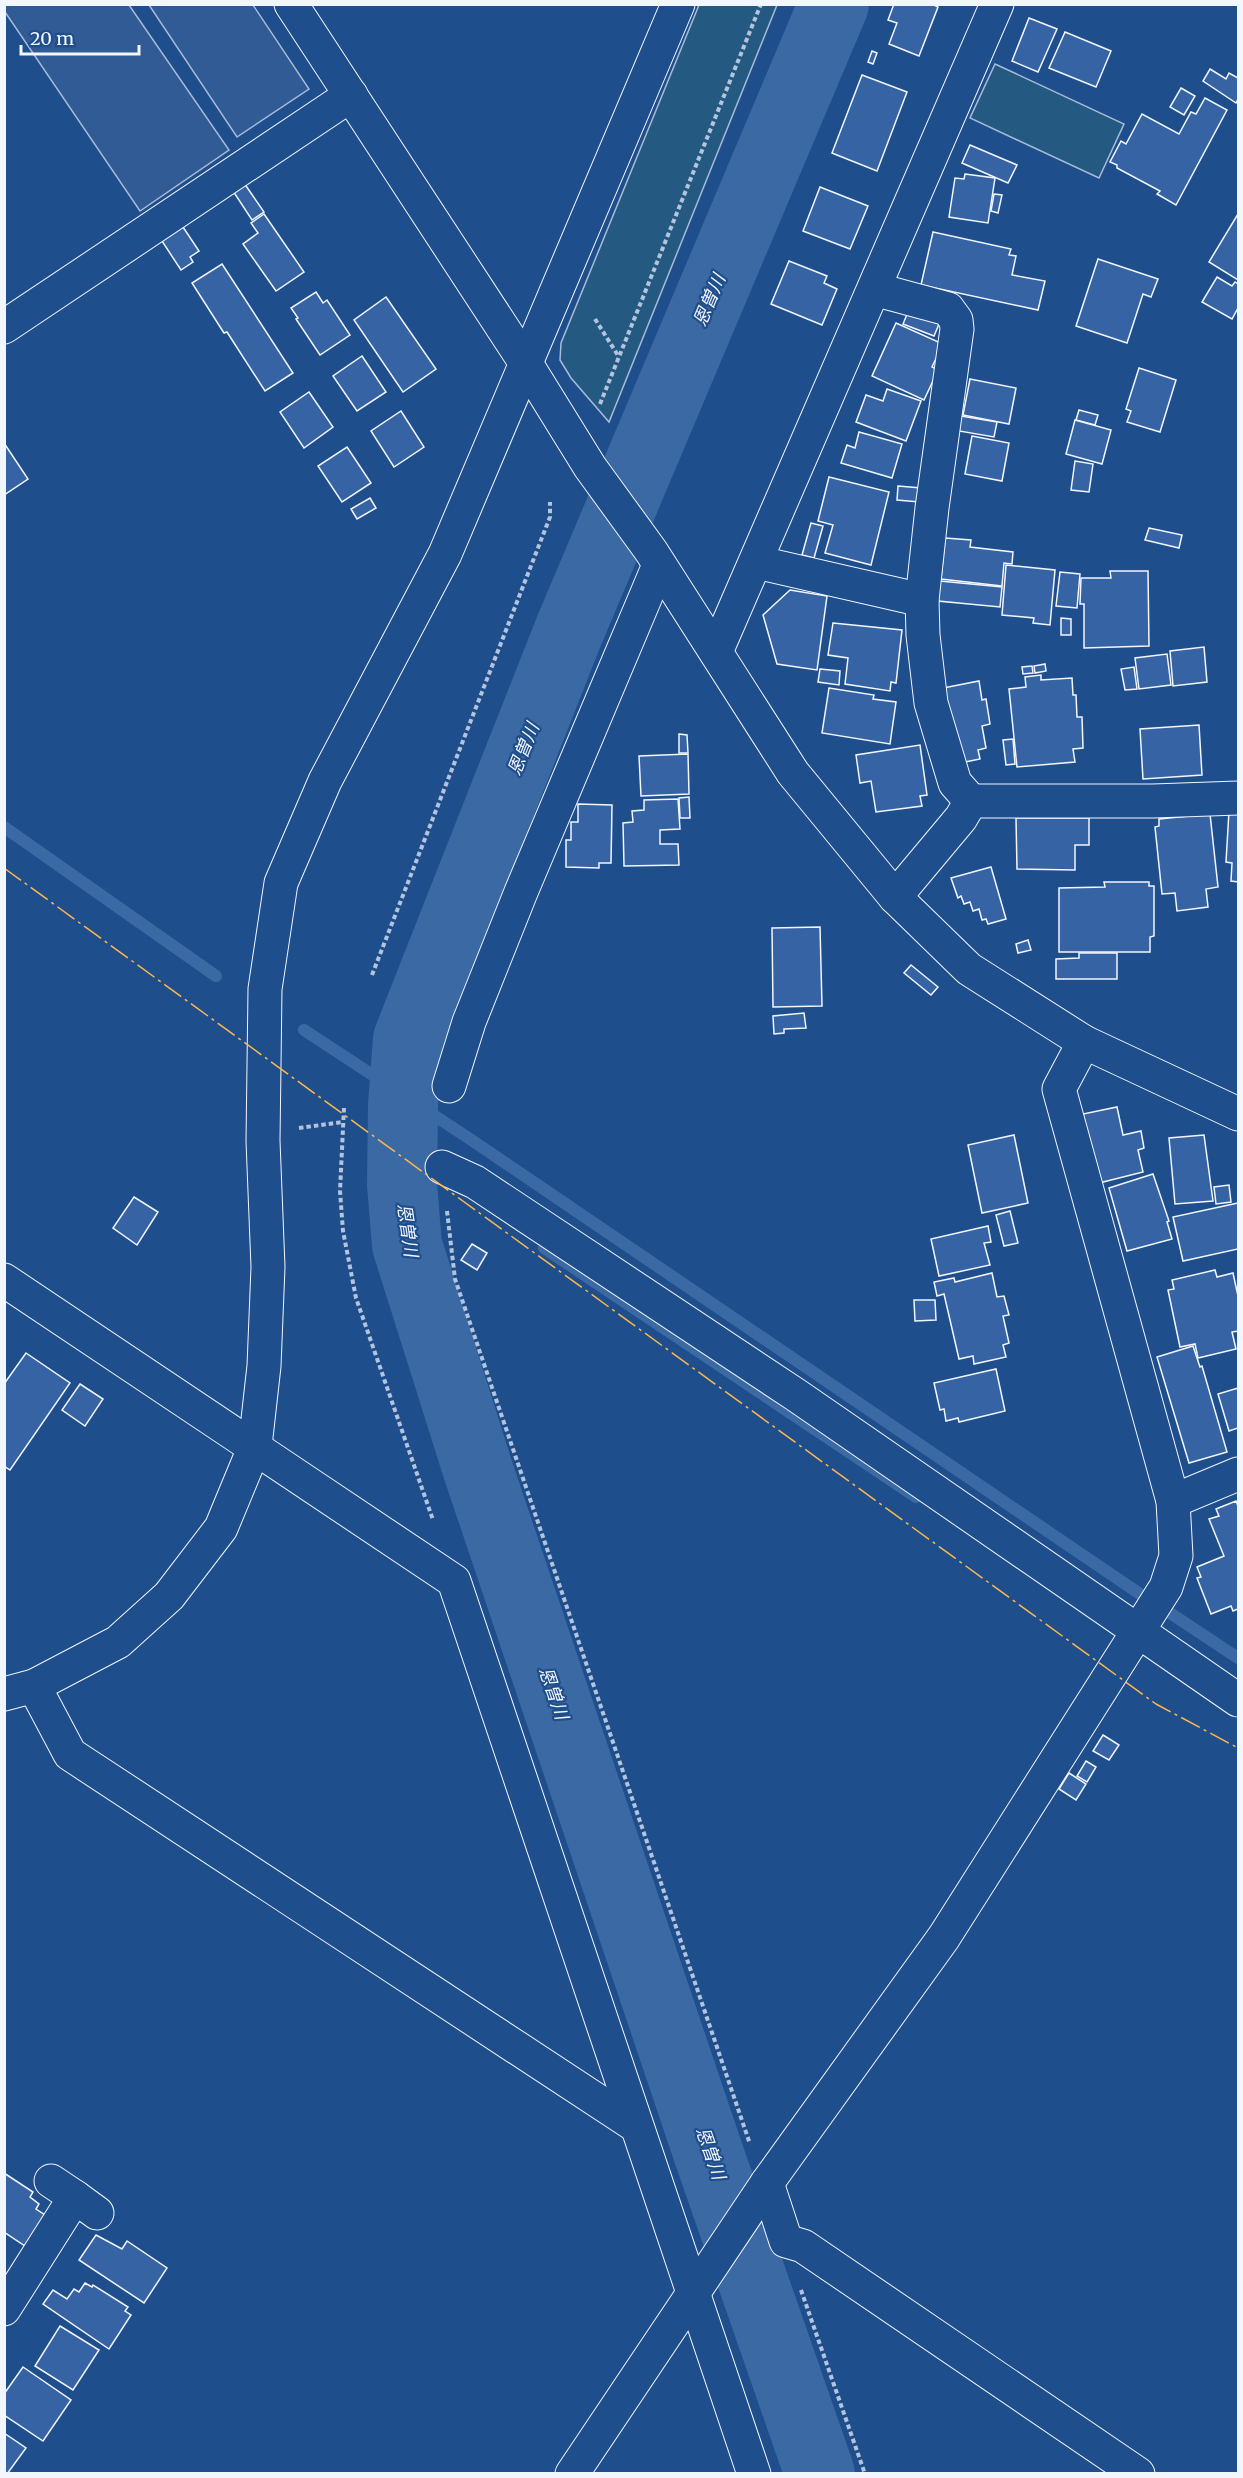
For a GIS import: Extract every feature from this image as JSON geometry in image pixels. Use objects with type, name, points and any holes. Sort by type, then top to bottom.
[{"type":"street","points":[[291,4],[525,362],[590,467],[655,558],[793,773],[895,897],[969,969],[1084,1042],[1239,1114]]},
{"type":"street","points":[[636,2126],[70,1754],[19,1690],[118,1642],[169,1596],[221,1528],[255,1446],[264,1366],[267,1267],[263,1141],[265,989],[281,883],[326,782],[445,554],[678,4]]},
{"type":"street","points":[[716,652],[997,4]]},
{"type":"street","points":[[4,327],[351,95]]},
{"type":"street","points":[[874,289],[948,309],[956,320],[957,329],[932,508],[922,600],[923,635],[931,703],[955,783],[971,801],[1153,801],[1239,798]]},
{"type":"street","points":[[449,1086],[469,1022],[655,558]]},
{"type":"street","points":[[756,562],[922,600]]},
{"type":"street","points":[[895,897],[962,818],[971,801]]},
{"type":"street","points":[[572,2474],[762,2191],[944,1937],[1166,1587],[1176,1556],[1173,1501],[1100,1246],[1059,1089],[1084,1042]]},
{"type":"street","points":[[442,1167],[476,1182],[1140,1625],[1239,1700]]},
{"type":"street","points":[[4,1280],[454,1581],[636,2126],[696,2287],[754,2474]]},
{"type":"street","points":[[1173,1501],[1239,1474]]},
{"type":"street","points":[[762,2191],[786,2241],[803,2246],[1138,2474]]},
{"type":"street","points":[[4,2309],[74,2197]]},
{"type":"path","points":[[600,404],[761,4]]},
{"type":"path","points":[[595,319],[619,357]]},
{"type":"path","points":[[372,975],[550,517],[550,502]]},
{"type":"path","points":[[344,1108],[340,1191],[342,1221],[356,1298],[434,1524]]},
{"type":"path","points":[[289,1129],[343,1122]]},
{"type":"path","points":[[442,1167],[455,1279],[760,2173],[762,2191]]},
{"type":"path","points":[[786,2241],[796,2277],[865,2474]]},
{"type":"shaded area","points":[[4,5],[129,5],[229,150],[140,211],[5,12]]},
{"type":"shaded area","points":[[149,5],[253,5],[309,89],[237,137]]},
{"type":"shaded area","points":[[699,5],[777,5],[609,422],[571,378],[560,360],[561,343]]},
{"type":"shaded area","points":[[995,64],[1124,124],[1099,178],[970,118]]},
{"type":"building","points":[[894,4],[932,4],[938,7],[919,56],[889,44],[897,23],[888,20]]},
{"type":"building","points":[[1029,18],[1057,29],[1038,72],[1012,61]]},
{"type":"building","points":[[1065,32],[1111,51],[1096,87],[1049,68]]},
{"type":"building","points":[[872,51],[877,53],[873,64],[868,62]]},
{"type":"building","points":[[1210,69],[1226,79],[1229,73],[1238,78],[1236,103],[1203,81]]},
{"type":"building","points":[[862,75],[907,92],[877,171],[832,153]]},
{"type":"building","points":[[1181,88],[1195,96],[1184,115],[1170,107]]},
{"type":"building","points":[[1205,98],[1227,110],[1176,205],[1157,194],[1160,191],[1110,162],[1121,141],[1126,144],[1142,114],[1179,134],[1191,112],[1196,114]]},
{"type":"building","points":[[970,145],[1017,165],[1008,183],[962,163]]},
{"type":"building","points":[[965,174],[995,178],[988,223],[949,217],[955,178],[964,179]]},
{"type":"building","points":[[244,183],[264,212],[252,220],[233,191]]},
{"type":"building","points":[[820,187],[868,206],[850,249],[803,231]]},
{"type":"building","points":[[994,194],[1002,195],[998,213],[991,211]]},
{"type":"building","points":[[264,214],[304,272],[276,291],[243,244],[258,233],[251,223]]},
{"type":"building","points":[[1238,214],[1238,280],[1209,262]]},
{"type":"building","points":[[183,227],[199,251],[190,257],[193,262],[181,270],[162,241]]},
{"type":"building","points":[[933,232],[1011,249],[1009,255],[1016,256],[1012,275],[1045,281],[1038,310],[921,285]]},
{"type":"building","points":[[1098,259],[1158,279],[1151,297],[1143,294],[1127,343],[1076,326]]},
{"type":"building","points":[[789,261],[827,276],[824,283],[837,289],[822,325],[771,304]]},
{"type":"building","points":[[222,264],[293,373],[265,391],[192,283]]},
{"type":"building","points":[[1217,277],[1232,286],[1235,282],[1238,284],[1238,308],[1232,319],[1202,302]]},
{"type":"building","points":[[316,292],[323,303],[327,300],[350,335],[320,355],[291,308]]},
{"type":"building","points":[[386,297],[436,369],[403,392],[354,320]]},
{"type":"building","points":[[908,312],[939,324],[934,336],[903,324]]},
{"type":"building","points":[[896,323],[943,344],[932,367],[938,370],[924,400],[872,376]]},
{"type":"building","points":[[362,356],[386,392],[357,411],[333,376]]},
{"type":"building","points":[[1139,368],[1176,380],[1160,432],[1127,422],[1131,411],[1126,409]]},
{"type":"building","points":[[970,379],[1016,388],[1009,424],[963,415]]},
{"type":"building","points":[[887,389],[921,401],[906,441],[856,422],[866,395],[883,401]]},
{"type":"building","points":[[309,392],[333,427],[304,448],[280,412]]},
{"type":"building","points":[[1079,410],[1098,415],[1095,425],[1076,420]]},
{"type":"building","points":[[401,411],[424,447],[394,467],[371,431]]},
{"type":"building","points":[[961,416],[997,422],[994,437],[959,431]]},
{"type":"building","points":[[1075,420],[1111,430],[1102,464],[1066,454]]},
{"type":"building","points":[[859,432],[902,444],[892,478],[841,463],[847,445],[855,448]]},
{"type":"building","points":[[972,436],[1009,443],[1002,481],[965,474]]},
{"type":"building","points":[[4,443],[28,479],[4,495]]},
{"type":"building","points":[[347,447],[371,483],[342,502],[318,466]]},
{"type":"building","points":[[1075,461],[1093,464],[1089,492],[1071,490]]},
{"type":"building","points":[[829,477],[889,492],[871,565],[825,553],[833,525],[818,521]]},
{"type":"building","points":[[898,486],[921,488],[919,502],[897,500]]},
{"type":"building","points":[[370,498],[376,508],[357,519],[351,509]]},
{"type":"building","points":[[811,523],[823,526],[814,558],[802,555]]},
{"type":"building","points":[[1149,528],[1182,535],[1179,548],[1145,540]]},
{"type":"building","points":[[945,538],[971,540],[970,547],[1013,552],[1012,564],[1004,563],[1002,586],[941,579]]},
{"type":"building","points":[[1006,565],[1055,570],[1050,625],[1033,623],[1034,618],[1002,615]]},
{"type":"building","points":[[1110,571],[1148,571],[1149,646],[1084,648],[1084,604],[1080,604],[1081,578],[1111,578]]},
{"type":"building","points":[[1060,572],[1080,574],[1077,608],[1056,606]]},
{"type":"building","points":[[940,581],[1002,587],[1000,607],[938,601]]},
{"type":"building","points":[[790,590],[827,596],[817,670],[777,664],[763,615]]},
{"type":"building","points":[[1061,618],[1071,619],[1071,635],[1061,635]]},
{"type":"building","points":[[833,623],[902,630],[896,683],[891,682],[890,691],[845,684],[848,658],[828,655]]},
{"type":"building","points":[[1204,647],[1207,682],[1173,686],[1170,651]]},
{"type":"building","points":[[1167,654],[1171,685],[1139,689],[1135,658]]},
{"type":"building","points":[[1045,664],[1046,671],[1035,673],[1034,666]]},
{"type":"building","points":[[1032,666],[1033,673],[1023,674],[1022,667]]},
{"type":"building","points":[[1134,667],[1137,689],[1125,690],[1121,669]]},
{"type":"building","points":[[820,669],[840,671],[839,685],[818,682]]},
{"type":"building","points":[[1041,675],[1041,680],[1072,678],[1073,695],[1076,695],[1077,717],[1082,717],[1083,748],[1073,749],[1075,762],[1017,767],[1009,689],[1026,687],[1025,677]]},
{"type":"building","points":[[979,681],[982,700],[986,699],[990,724],[982,726],[986,748],[978,750],[980,759],[960,763],[943,688]]},
{"type":"building","points":[[829,688],[874,695],[873,699],[896,702],[890,744],[822,733]]},
{"type":"building","points":[[1199,725],[1202,775],[1143,779],[1140,729]]},
{"type":"building","points":[[679,734],[687,735],[688,753],[679,753]]},
{"type":"building","points":[[1013,739],[1015,764],[1006,765],[1003,740]]},
{"type":"building","points":[[920,745],[927,795],[920,796],[922,806],[876,812],[871,781],[860,783],[856,755]]},
{"type":"building","points":[[688,754],[689,794],[641,796],[639,756]]},
{"type":"building","points":[[689,797],[690,818],[680,818],[679,798]]},
{"type":"building","points":[[678,799],[680,829],[660,830],[660,844],[678,844],[679,865],[624,866],[623,823],[633,822],[632,811],[644,810],[644,800]]},
{"type":"building","points":[[578,804],[612,805],[611,863],[599,863],[599,868],[566,867],[566,840],[571,840],[571,822],[578,822]]},
{"type":"building","points":[[1229,811],[1238,811],[1238,882],[1231,881],[1232,863],[1226,862]]},
{"type":"building","points":[[1210,814],[1218,887],[1206,889],[1208,907],[1177,911],[1175,893],[1162,894],[1155,827],[1159,826],[1159,819]]},
{"type":"building","points":[[1016,818],[1089,818],[1089,845],[1075,845],[1075,870],[1017,869]]},
{"type":"building","points":[[991,867],[1006,919],[988,924],[986,919],[982,920],[979,909],[973,911],[970,902],[964,904],[961,896],[958,898],[951,878]]},
{"type":"building","points":[[1104,882],[1149,882],[1149,886],[1154,886],[1154,936],[1150,937],[1150,952],[1059,952],[1059,888],[1105,887]]},
{"type":"building","points":[[820,927],[822,1006],[773,1007],[772,928]]},
{"type":"building","points":[[1028,940],[1031,950],[1018,953],[1016,944]]},
{"type":"building","points":[[1079,953],[1117,953],[1117,979],[1056,979],[1056,959],[1079,958]]},
{"type":"building","points":[[911,965],[938,987],[931,995],[904,973]]},
{"type":"building","points":[[804,1013],[806,1028],[784,1029],[784,1033],[774,1034],[773,1016]]},
{"type":"building","points":[[1117,1107],[1123,1135],[1141,1131],[1144,1148],[1138,1150],[1143,1172],[1099,1183],[1083,1114]]},
{"type":"building","points":[[1014,1135],[1028,1203],[982,1213],[968,1145]]},
{"type":"building","points":[[1204,1135],[1213,1201],[1175,1204],[1169,1138]]},
{"type":"building","points":[[1153,1174],[1169,1221],[1167,1222],[1172,1239],[1127,1251],[1109,1188]]},
{"type":"building","points":[[1229,1185],[1231,1202],[1216,1204],[1214,1187]]},
{"type":"building","points":[[134,1197],[158,1212],[137,1245],[113,1228]]},
{"type":"building","points":[[1238,1203],[1238,1249],[1183,1261],[1173,1217]]},
{"type":"building","points":[[1010,1211],[1018,1243],[1004,1246],[996,1215]]},
{"type":"building","points":[[988,1226],[991,1242],[984,1243],[990,1265],[939,1276],[931,1239]]},
{"type":"building","points":[[472,1244],[487,1253],[477,1270],[461,1260]]},
{"type":"building","points":[[1215,1270],[1217,1277],[1233,1273],[1238,1296],[1238,1331],[1232,1332],[1236,1349],[1198,1358],[1195,1344],[1180,1347],[1168,1290],[1174,1289],[1172,1280]]},
{"type":"building","points":[[992,1273],[997,1297],[1004,1296],[1009,1315],[1003,1316],[1009,1343],[1003,1345],[1006,1357],[974,1364],[973,1356],[959,1359],[944,1294],[937,1296],[934,1282],[954,1278],[955,1282]]},
{"type":"building","points":[[914,1300],[935,1300],[936,1320],[915,1321]]},
{"type":"building","points":[[1193,1346],[1200,1367],[1202,1366],[1227,1452],[1189,1463],[1157,1357]]},
{"type":"building","points":[[26,1353],[70,1383],[10,1470],[4,1466],[4,1384]]},
{"type":"building","points":[[996,1369],[1005,1411],[959,1422],[958,1418],[946,1421],[944,1409],[940,1410],[934,1383]]},
{"type":"building","points":[[80,1384],[103,1399],[85,1426],[62,1410]]},
{"type":"building","points":[[1238,1388],[1238,1428],[1229,1431],[1218,1394]]},
{"type":"building","points":[[1236,1501],[1238,1506],[1238,1609],[1233,1611],[1231,1606],[1211,1614],[1197,1578],[1201,1577],[1197,1567],[1224,1556],[1209,1519],[1219,1516],[1216,1509]]},
{"type":"building","points":[[1103,1735],[1119,1745],[1109,1760],[1093,1751]]},
{"type":"building","points":[[1086,1761],[1096,1767],[1087,1782],[1077,1776]]},
{"type":"building","points":[[1069,1773],[1086,1784],[1076,1800],[1059,1789]]},
{"type":"building","points":[[4,2173],[33,2192],[30,2197],[39,2204],[36,2209],[45,2215],[25,2246],[4,2232]]},
{"type":"building","points":[[96,2235],[122,2249],[127,2241],[167,2268],[144,2303],[79,2260]]},
{"type":"building","points":[[85,2283],[92,2287],[93,2285],[128,2307],[125,2311],[131,2315],[109,2349],[43,2304],[53,2290],[67,2299],[74,2289],[79,2292]]},
{"type":"building","points":[[60,2326],[99,2350],[73,2390],[35,2366]]},
{"type":"building","points":[[23,2367],[71,2400],[43,2441],[4,2415],[4,2394]]},
{"type":"building","points":[[4,2433],[26,2448],[7,2474],[4,2474]]},
{"type":"waterway","name":"恩曽川","points":[[820,2474],[708,2152],[478,1470],[407,1245],[402,1184],[403,1105],[408,1039],[569,631],[834,4]]},
{"type":"waterway","points":[[4,827],[216,976]]},
{"type":"waterway","points":[[304,1030],[470,1139],[1140,1594]]},
{"type":"waterway","points":[[403,1176],[426,1179]]},
{"type":"waterway","points":[[544,1248],[916,1497]]},
{"type":"waterway","points":[[1167,1611],[1238,1658]]},
{"type":"power","points":[[4,868],[1156,1704],[1238,1748]]}]
